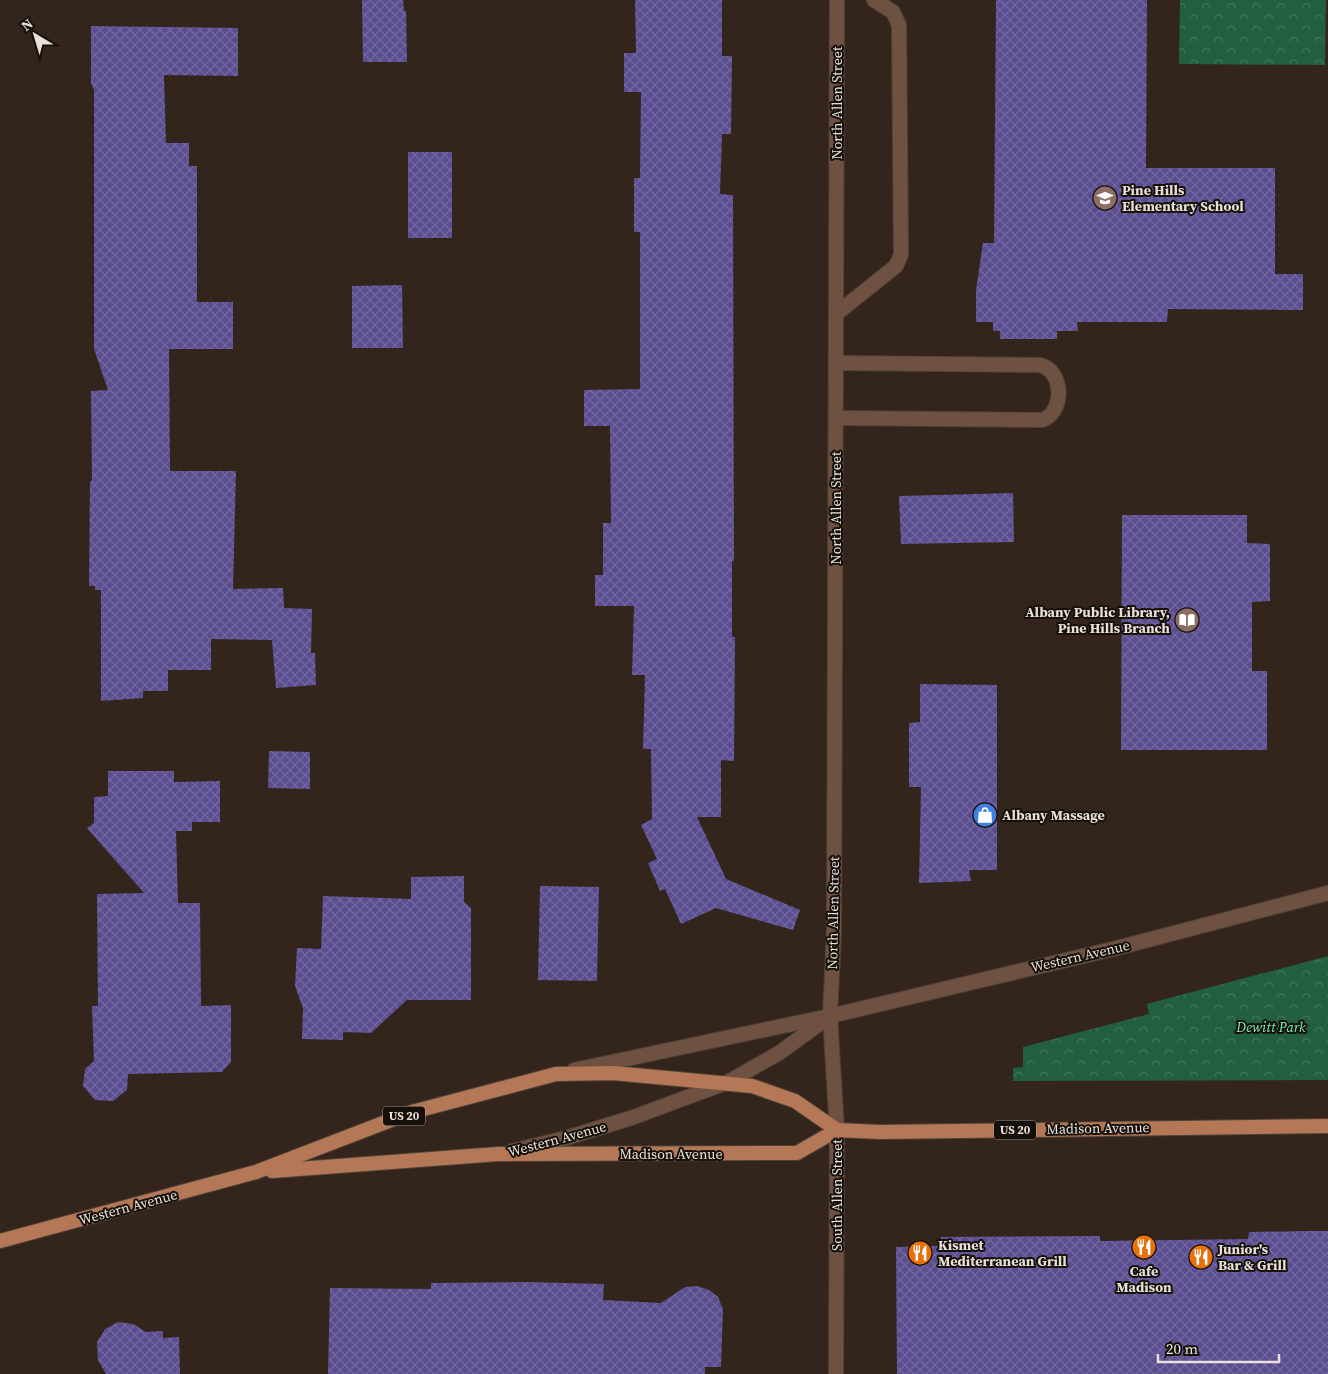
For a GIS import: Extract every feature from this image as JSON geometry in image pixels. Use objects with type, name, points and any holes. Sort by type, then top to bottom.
[{"type":"main road","name":"US 20","points":[[556,1074],[613,1073],[728,1082],[752,1086],[795,1101],[837,1130]]},
{"type":"main road","name":"Western Avenue","points":[[0,1241],[256,1172],[412,1112],[556,1074]]},
{"type":"main road","name":"Madison Avenue","points":[[498,1154],[797,1154],[837,1130],[880,1132],[1328,1126]]},
{"type":"main road","name":"Western Avenue","points":[[256,1172],[498,1154]]},
{"type":"street","name":"North Allen Street","points":[[830,1016],[834,922],[837,0]]},
{"type":"street","points":[[836,314],[896,266],[900,255],[899,25],[893,12],[874,0]]},
{"type":"street","points":[[836,363],[1039,365],[1049,368],[1055,373],[1058,383],[1056,410],[1052,415],[1042,420],[837,418]]},
{"type":"street","name":"Western Avenue","points":[[556,1074],[830,1016],[1117,948],[1328,893]]},
{"type":"street","name":"Western Avenue","points":[[498,1154],[583,1133],[728,1082],[779,1053],[830,1016]]},
{"type":"street","name":"South Allen Street","points":[[830,1016],[837,1130],[836,1374]]},
{"type":"green space","points":[[1180,0],[1326,0],[1325,65],[1179,64]]},
{"type":"green space","name":"Dewitt Park","points":[[1328,956],[1328,1080],[1013,1081],[1013,1068],[1023,1067],[1023,1047],[1149,1014],[1147,1004]]},
{"type":"building","points":[[362,0],[403,0],[404,11],[406,11],[407,62],[363,62]]},
{"type":"building","points":[[635,0],[722,0],[722,56],[732,56],[731,134],[722,134],[720,194],[733,195],[734,561],[732,561],[732,637],[735,637],[734,761],[721,760],[721,817],[697,817],[726,879],[800,910],[793,930],[716,908],[681,924],[665,889],[660,891],[648,863],[657,859],[641,825],[652,819],[651,749],[643,749],[645,675],[632,675],[634,606],[595,606],[595,575],[603,575],[603,523],[611,523],[610,426],[584,426],[584,390],[640,389],[640,232],[634,232],[634,178],[640,178],[641,92],[624,92],[624,53],[636,53]]},
{"type":"building","points":[[996,0],[1147,0],[1146,168],[1275,168],[1275,274],[1303,274],[1303,310],[1168,309],[1167,322],[1077,322],[1078,331],[1057,331],[1057,339],[1000,339],[1000,331],[993,331],[993,322],[976,322],[976,290],[983,243],[994,243]]},
{"type":"building","points":[[91,26],[238,28],[238,76],[164,75],[166,143],[189,143],[189,166],[197,166],[197,302],[233,302],[233,349],[169,349],[170,471],[236,471],[233,589],[283,588],[284,608],[312,609],[311,653],[315,653],[316,685],[276,688],[272,640],[211,639],[211,670],[168,670],[168,691],[143,691],[143,698],[101,701],[101,590],[95,590],[95,586],[89,586],[90,482],[92,480],[91,391],[108,390],[94,349],[94,90],[91,83]]},
{"type":"building","points":[[408,152],[452,152],[452,238],[408,238]]},
{"type":"building","points":[[402,285],[403,348],[352,348],[352,286]]},
{"type":"building","points":[[1013,493],[1014,542],[901,544],[899,496]]},
{"type":"building","name":"Albany Public Library, Pine Hills Branch","points":[[1122,515],[1247,515],[1247,543],[1270,544],[1270,601],[1252,602],[1252,671],[1267,671],[1267,750],[1121,750]]},
{"type":"building","points":[[920,684],[997,685],[997,870],[969,870],[971,881],[919,883],[921,787],[909,787],[909,723],[920,722]]},
{"type":"building","points":[[269,751],[310,752],[310,789],[268,788]]},
{"type":"building","points":[[108,771],[174,771],[174,782],[220,781],[220,822],[192,822],[192,831],[176,831],[178,903],[200,903],[201,1006],[231,1005],[231,1062],[222,1072],[128,1074],[127,1090],[113,1101],[95,1100],[83,1086],[85,1069],[94,1061],[92,1006],[98,1006],[97,894],[144,893],[87,828],[94,823],[94,797],[108,796]]},
{"type":"building","points":[[464,876],[464,902],[471,908],[471,1000],[407,1000],[371,1033],[343,1032],[343,1040],[302,1039],[303,1008],[295,986],[297,948],[321,949],[323,896],[411,899],[411,877]]},
{"type":"building","points":[[540,886],[599,887],[597,981],[538,980]]},
{"type":"building","points":[[1328,1231],[1328,1374],[897,1374],[896,1247],[941,1246],[941,1237],[1100,1236],[1100,1241],[1248,1239],[1249,1232]]},
{"type":"building","points":[[527,1282],[604,1284],[603,1300],[661,1303],[685,1287],[697,1286],[709,1290],[718,1297],[723,1309],[721,1367],[705,1367],[705,1374],[328,1374],[330,1288],[431,1289],[431,1283]]},
{"type":"building","points":[[118,1322],[133,1324],[146,1332],[163,1331],[163,1338],[179,1337],[180,1374],[106,1374],[98,1360],[97,1342],[105,1329]]},
{"type":"place","name":"Pine Hills Elementary School","points":[[1105,198]]},
{"type":"place","name":"Albany Public Library, Pine Hills Branch","points":[[1187,620]]},
{"type":"place","name":"Albany Massage","points":[[985,815]]},
{"type":"place","name":"Cafe Madison","points":[[1144,1247]]},
{"type":"place","name":"Kismet Mediterranean Grill","points":[[920,1253]]},
{"type":"place","name":"Junior's Bar & Grill","points":[[1201,1257]]}]
